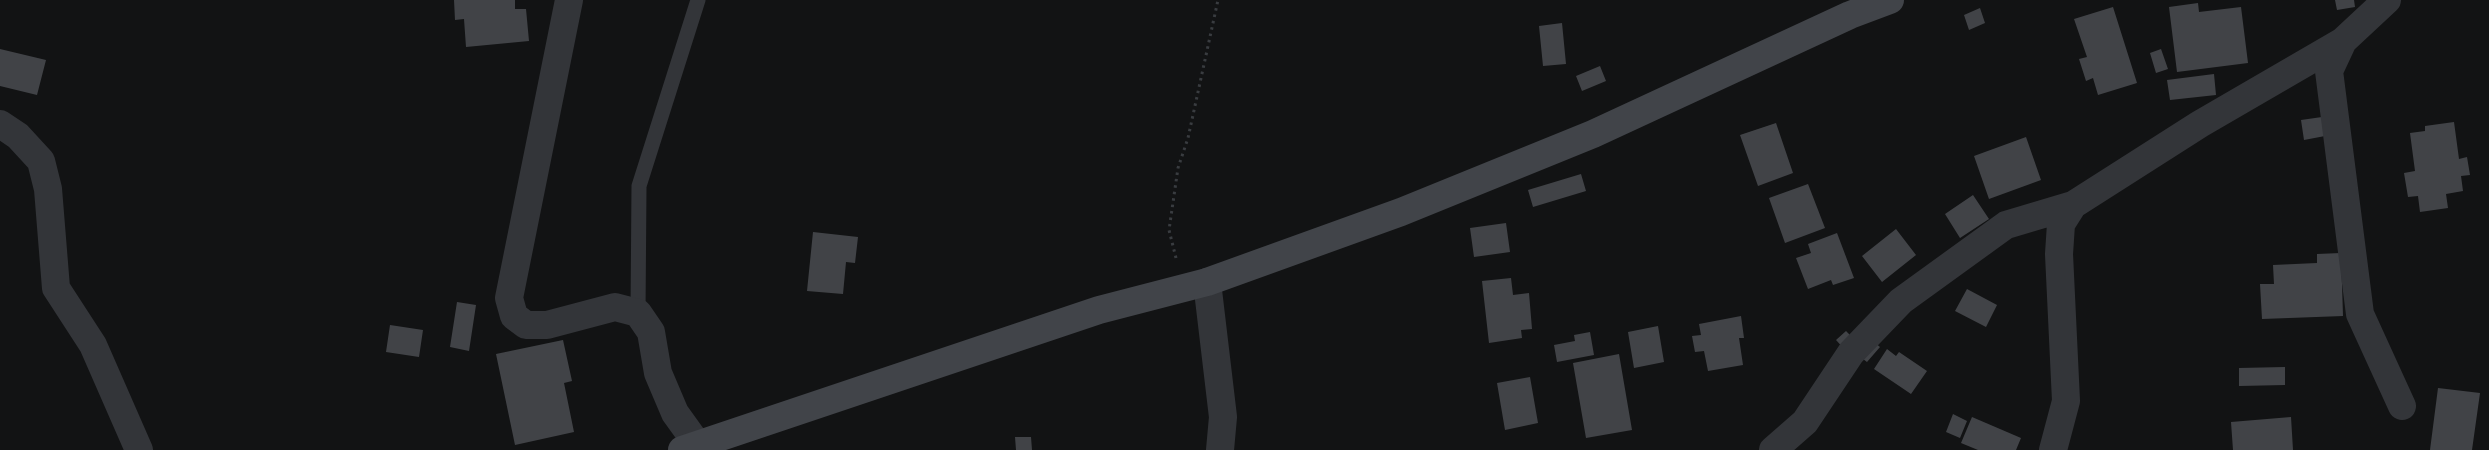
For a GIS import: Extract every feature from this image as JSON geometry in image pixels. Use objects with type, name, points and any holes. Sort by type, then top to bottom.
[{"type":"street","points":[[569,0],[509,298],[514,316],[526,325],[547,325],[615,307],[638,313],[651,332],[658,372],[690,447],[1099,310],[1195,285],[1401,212],[1593,134],[1849,7],[1890,0]]},
{"type":"street","points":[[1773,450],[1805,422],[1851,354],[1901,301],[2006,225],[2073,205],[2200,124],[2343,41],[2387,0]]},
{"type":"street","points":[[2343,41],[2329,71],[2360,314],[2402,406]]},
{"type":"street","points":[[0,124],[18,136],[40,161],[48,189],[56,288],[93,345],[139,450]]},
{"type":"street","points":[[2053,450],[2066,401],[2059,254],[2061,224],[2073,205]]},
{"type":"street","points":[[1195,285],[1223,417],[1220,450]]},
{"type":"lane","points":[[638,313],[639,186],[698,0]]},
{"type":"path","points":[[1195,285],[1169,230],[1178,168],[1188,138],[1218,0]]},
{"type":"building","points":[[454,0],[515,0],[515,9],[526,9],[529,41],[466,47],[464,19],[455,20]]},
{"type":"building","points":[[2335,0],[2354,0],[2355,7],[2337,10]]},
{"type":"building","points":[[2198,3],[2199,12],[2241,7],[2248,63],[2177,72],[2169,7]]},
{"type":"building","points":[[2113,7],[2137,83],[2098,95],[2093,78],[2086,81],[2079,59],[2087,57],[2074,19]]},
{"type":"building","points":[[1980,8],[1985,23],[1969,30],[1964,15]]},
{"type":"building","points":[[1562,23],[1566,64],[1543,66],[1539,26]]},
{"type":"building","points":[[0,49],[46,60],[37,95],[0,86]]},
{"type":"building","points":[[2161,49],[2168,69],[2156,73],[2150,53]]},
{"type":"building","points":[[1600,66],[1606,81],[1582,91],[1576,76]]},
{"type":"building","points":[[2214,74],[2216,95],[2170,100],[2167,80]]},
{"type":"building","points":[[2322,117],[2325,136],[2304,140],[2301,120]]},
{"type":"building","points":[[2454,122],[2459,159],[2467,157],[2470,175],[2461,176],[2463,191],[2446,194],[2448,208],[2420,212],[2418,196],[2408,197],[2404,173],[2415,171],[2410,133],[2425,131],[2425,126]]},
{"type":"building","points":[[1776,123],[1793,173],[1758,186],[1740,135]]},
{"type":"building","points":[[2026,137],[2041,180],[1989,199],[1974,156]]},
{"type":"building","points":[[1581,174],[1586,191],[1533,207],[1528,190]]},
{"type":"building","points":[[1808,184],[1825,228],[1785,243],[1769,198]]},
{"type":"building","points":[[1973,195],[1989,219],[1960,238],[1945,214]]},
{"type":"building","points":[[1506,223],[1510,252],[1474,257],[1470,228]]},
{"type":"building","points":[[1896,229],[1916,255],[1882,282],[1862,256]]},
{"type":"building","points":[[813,232],[858,237],[855,263],[846,262],[843,294],[807,291]]},
{"type":"building","points":[[1837,233],[1854,278],[1833,285],[1831,280],[1808,289],[1796,258],[1811,253],[1808,244]]},
{"type":"building","points":[[2341,253],[2343,316],[2262,319],[2260,284],[2274,284],[2273,265],[2317,263],[2317,254]]},
{"type":"building","points":[[1511,278],[1513,295],[1529,293],[1532,329],[1521,330],[1522,338],[1489,343],[1482,281]]},
{"type":"building","points":[[1967,289],[1997,305],[1986,327],[1955,311]]},
{"type":"building","points":[[457,302],[476,305],[469,351],[450,347]]},
{"type":"building","points":[[1741,316],[1744,338],[1739,338],[1743,365],[1708,371],[1704,351],[1695,352],[1692,336],[1701,335],[1699,324]]},
{"type":"building","points":[[390,325],[423,330],[419,357],[386,352]]},
{"type":"building","points":[[1658,326],[1664,362],[1634,368],[1628,332]]},
{"type":"building","points":[[1846,331],[1856,341],[1846,351],[1836,340]]},
{"type":"building","points":[[1590,332],[1594,355],[1557,362],[1554,345],[1575,341],[1574,335]]},
{"type":"building","points":[[1869,338],[1880,347],[1867,362],[1855,353]]},
{"type":"building","points":[[563,340],[572,381],[564,383],[574,432],[515,445],[496,354]]},
{"type":"building","points":[[1887,349],[1896,356],[1899,352],[1927,371],[1911,394],[1874,369]]},
{"type":"building","points":[[1619,354],[1632,430],[1586,438],[1573,363]]},
{"type":"building","points":[[2285,367],[2285,385],[2239,386],[2239,368]]},
{"type":"building","points":[[1530,377],[1538,423],[1505,430],[1497,383]]},
{"type":"building","points":[[2438,388],[2480,393],[2472,450],[2430,450]]},
{"type":"building","points":[[1953,414],[1967,421],[1960,438],[1946,432]]},
{"type":"building","points":[[1972,417],[2021,438],[2016,450],[1978,450],[1961,443]]},
{"type":"building","points":[[2291,417],[2293,450],[2233,450],[2231,422]]},
{"type":"building","points":[[1015,437],[1031,437],[1032,450],[1016,450]]}]
